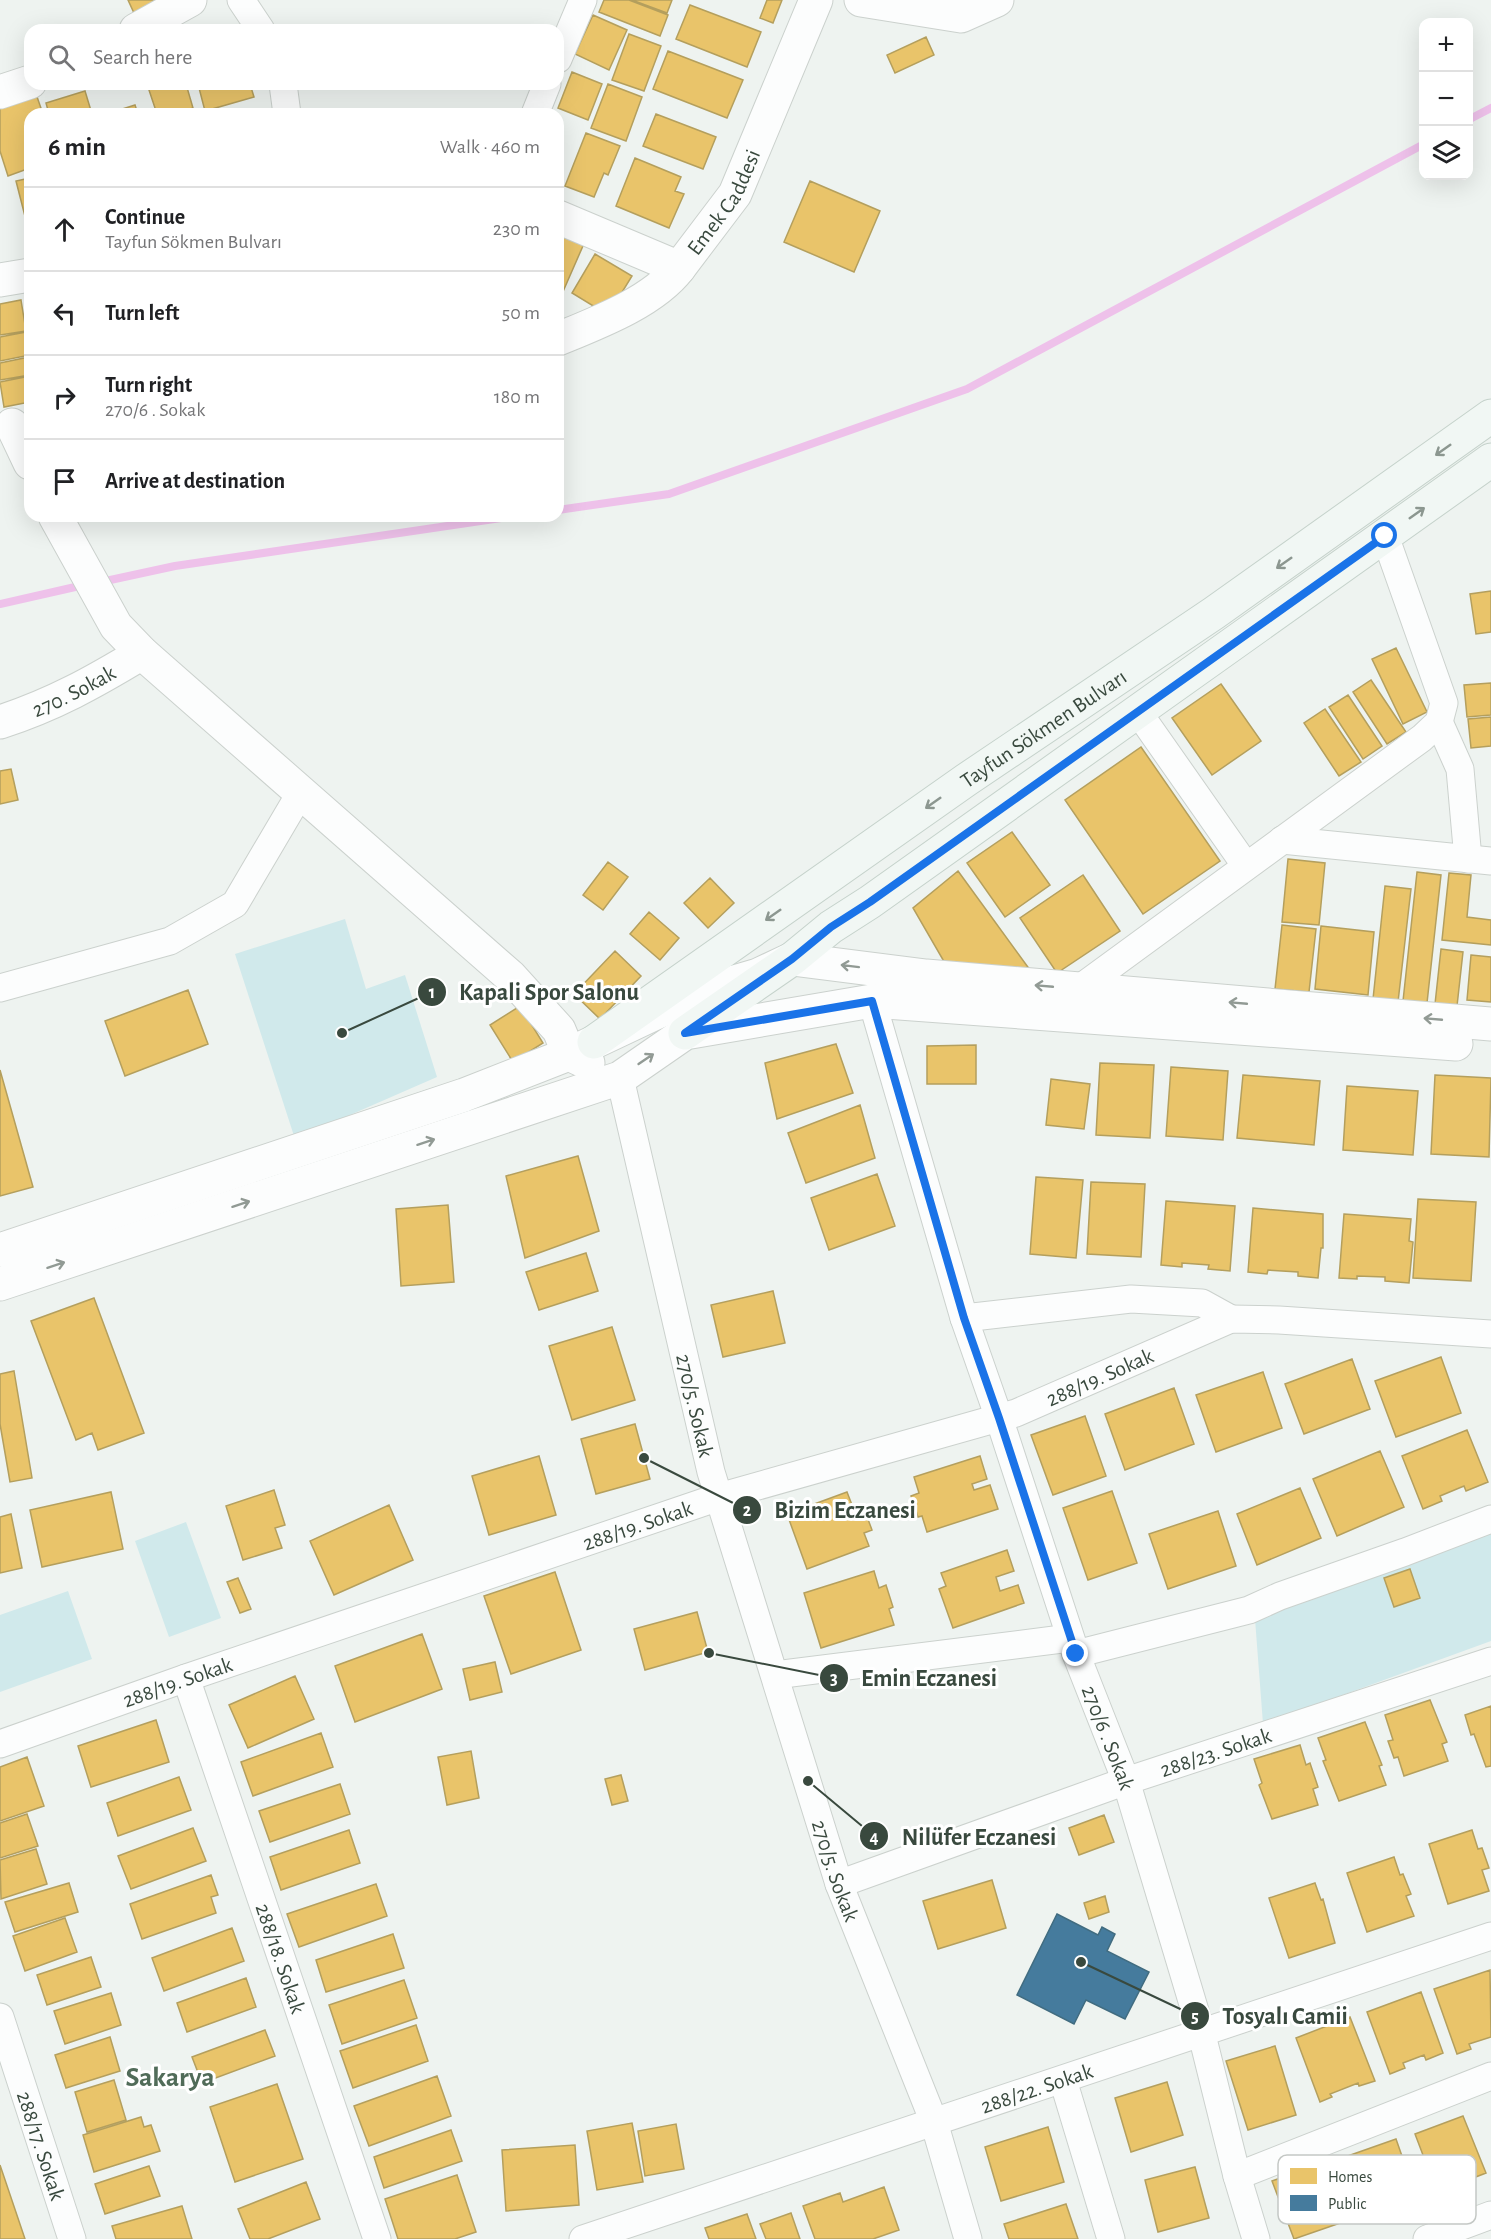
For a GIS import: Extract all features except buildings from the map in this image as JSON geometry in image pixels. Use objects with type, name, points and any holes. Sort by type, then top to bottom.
[{"type":"main road","name":"Tayfun Sökmen Bulvarı","points":[[581,1048],[966,780],[1214,613],[1491,416]]},
{"type":"main road","name":"Tayfun Sökmen Bulvarı","points":[[685,1033],[1491,460]]},
{"type":"street","points":[[147,24],[190,0]]},
{"type":"street","points":[[241,0],[257,24]]},
{"type":"street","points":[[564,45],[583,0]]},
{"type":"street","name":"Emek Caddesi","points":[[564,337],[619,314],[671,278],[735,194],[816,0]]},
{"type":"street","points":[[861,0],[961,16],[998,0]]},
{"type":"street","points":[[0,92],[24,83]]},
{"type":"street","points":[[284,90],[286,108]]},
{"type":"street","points":[[538,108],[545,90]]},
{"type":"street","points":[[564,220],[679,268]]},
{"type":"street","points":[[0,280],[24,276]]},
{"type":"street","points":[[10,429],[24,454]]},
{"type":"street","points":[[59,524],[116,626],[142,653],[511,977],[559,1030],[620,1078]]},
{"type":"street","points":[[1282,840],[1480,860],[1460,768],[1440,722],[1444,703],[1385,536]]},
{"type":"street","name":"270. Sokak","points":[[0,722],[25,714],[83,689],[142,653]]},
{"type":"street","points":[[1138,712],[1246,866]]},
{"type":"street","points":[[1079,989],[1422,738],[1440,722]]},
{"type":"street","points":[[0,988],[170,941],[235,904],[301,792]]},
{"type":"street","points":[[0,1250],[453,1099],[581,1048],[700,992],[758,975],[792,959],[926,976],[1491,1024]]},
{"type":"street","points":[[0,1284],[620,1078],[685,1033],[872,1001],[1491,1046]]},
{"type":"street","name":"270/6 . Sokak","points":[[872,1001],[964,1318],[1073,1646],[1126,1781],[1201,2031],[1237,2176],[1257,2239]]},
{"type":"street","name":"270/5. Sokak","points":[[620,1078],[711,1472],[839,1884],[934,2122],[968,2239]]},
{"type":"street","points":[[964,1318],[1131,1299],[1202,1303],[1231,1319]]},
{"type":"street","name":"288/19. Sokak","points":[[0,1744],[186,1677],[720,1497],[1016,1413],[1231,1319],[1280,1320],[1491,1334]]},
{"type":"street","points":[[775,1675],[1073,1646],[1249,1610],[1280,1596],[1405,1552],[1491,1518]]},
{"type":"street","name":"288/23. Sokak","points":[[839,1884],[1126,1781],[1491,1661]]},
{"type":"street","name":"288/18. Sokak","points":[[186,1677],[377,2239]]},
{"type":"street","name":"288/22. Sokak","points":[[583,2239],[1491,1935]]},
{"type":"street","name":"288/17. Sokak","points":[[0,2017],[72,2239]]},
{"type":"street","points":[[1290,2155],[1491,2076]]},
{"type":"street","points":[[1062,2080],[1111,2239]]},
{"type":"street","points":[[1237,2176],[1278,2160]]},
{"type":"street","points":[[1476,2221],[1491,2215]]},
{"type":"street","points":[[1427,2239],[1467,2224]]},
{"type":"shaded area","points":[[345,919],[366,989],[405,975],[437,1077],[295,1139],[235,954]]},
{"type":"shaded area","points":[[186,1522],[221,1618],[169,1637],[135,1541]]},
{"type":"shaded area","points":[[1491,1534],[1491,1641],[1263,1724],[1255,1619]]},
{"type":"shaded area","points":[[68,1591],[92,1659],[0,1692],[0,1615]]},
{"type":"waterway","points":[[1473,117],[1491,108]]},
{"type":"waterway","points":[[564,509],[669,494],[967,389],[1419,147]]},
{"type":"waterway","points":[[101,582],[175,566],[474,522]]},
{"type":"waterway","points":[[0,604],[84,585]]},
{"type":"place","name":"Kapali Spor Salonu","points":[[342,1033]]},
{"type":"place","name":"Bizim Eczanesi","points":[[644,1458]]},
{"type":"place","name":"Emin Eczanesi","points":[[709,1653]]},
{"type":"place","name":"Nilüfer Eczanesi","points":[[808,1781]]},
{"type":"place","name":"Tosyalı Camii","points":[[1081,1962]]},
{"type":"district","name":"Sakarya","points":[[170,2076]]},
{"type":"route","points":[[1076,1654],[964,1318],[872,1001],[685,1033],[792,959],[831,927],[870,902],[1385,536]]}]
